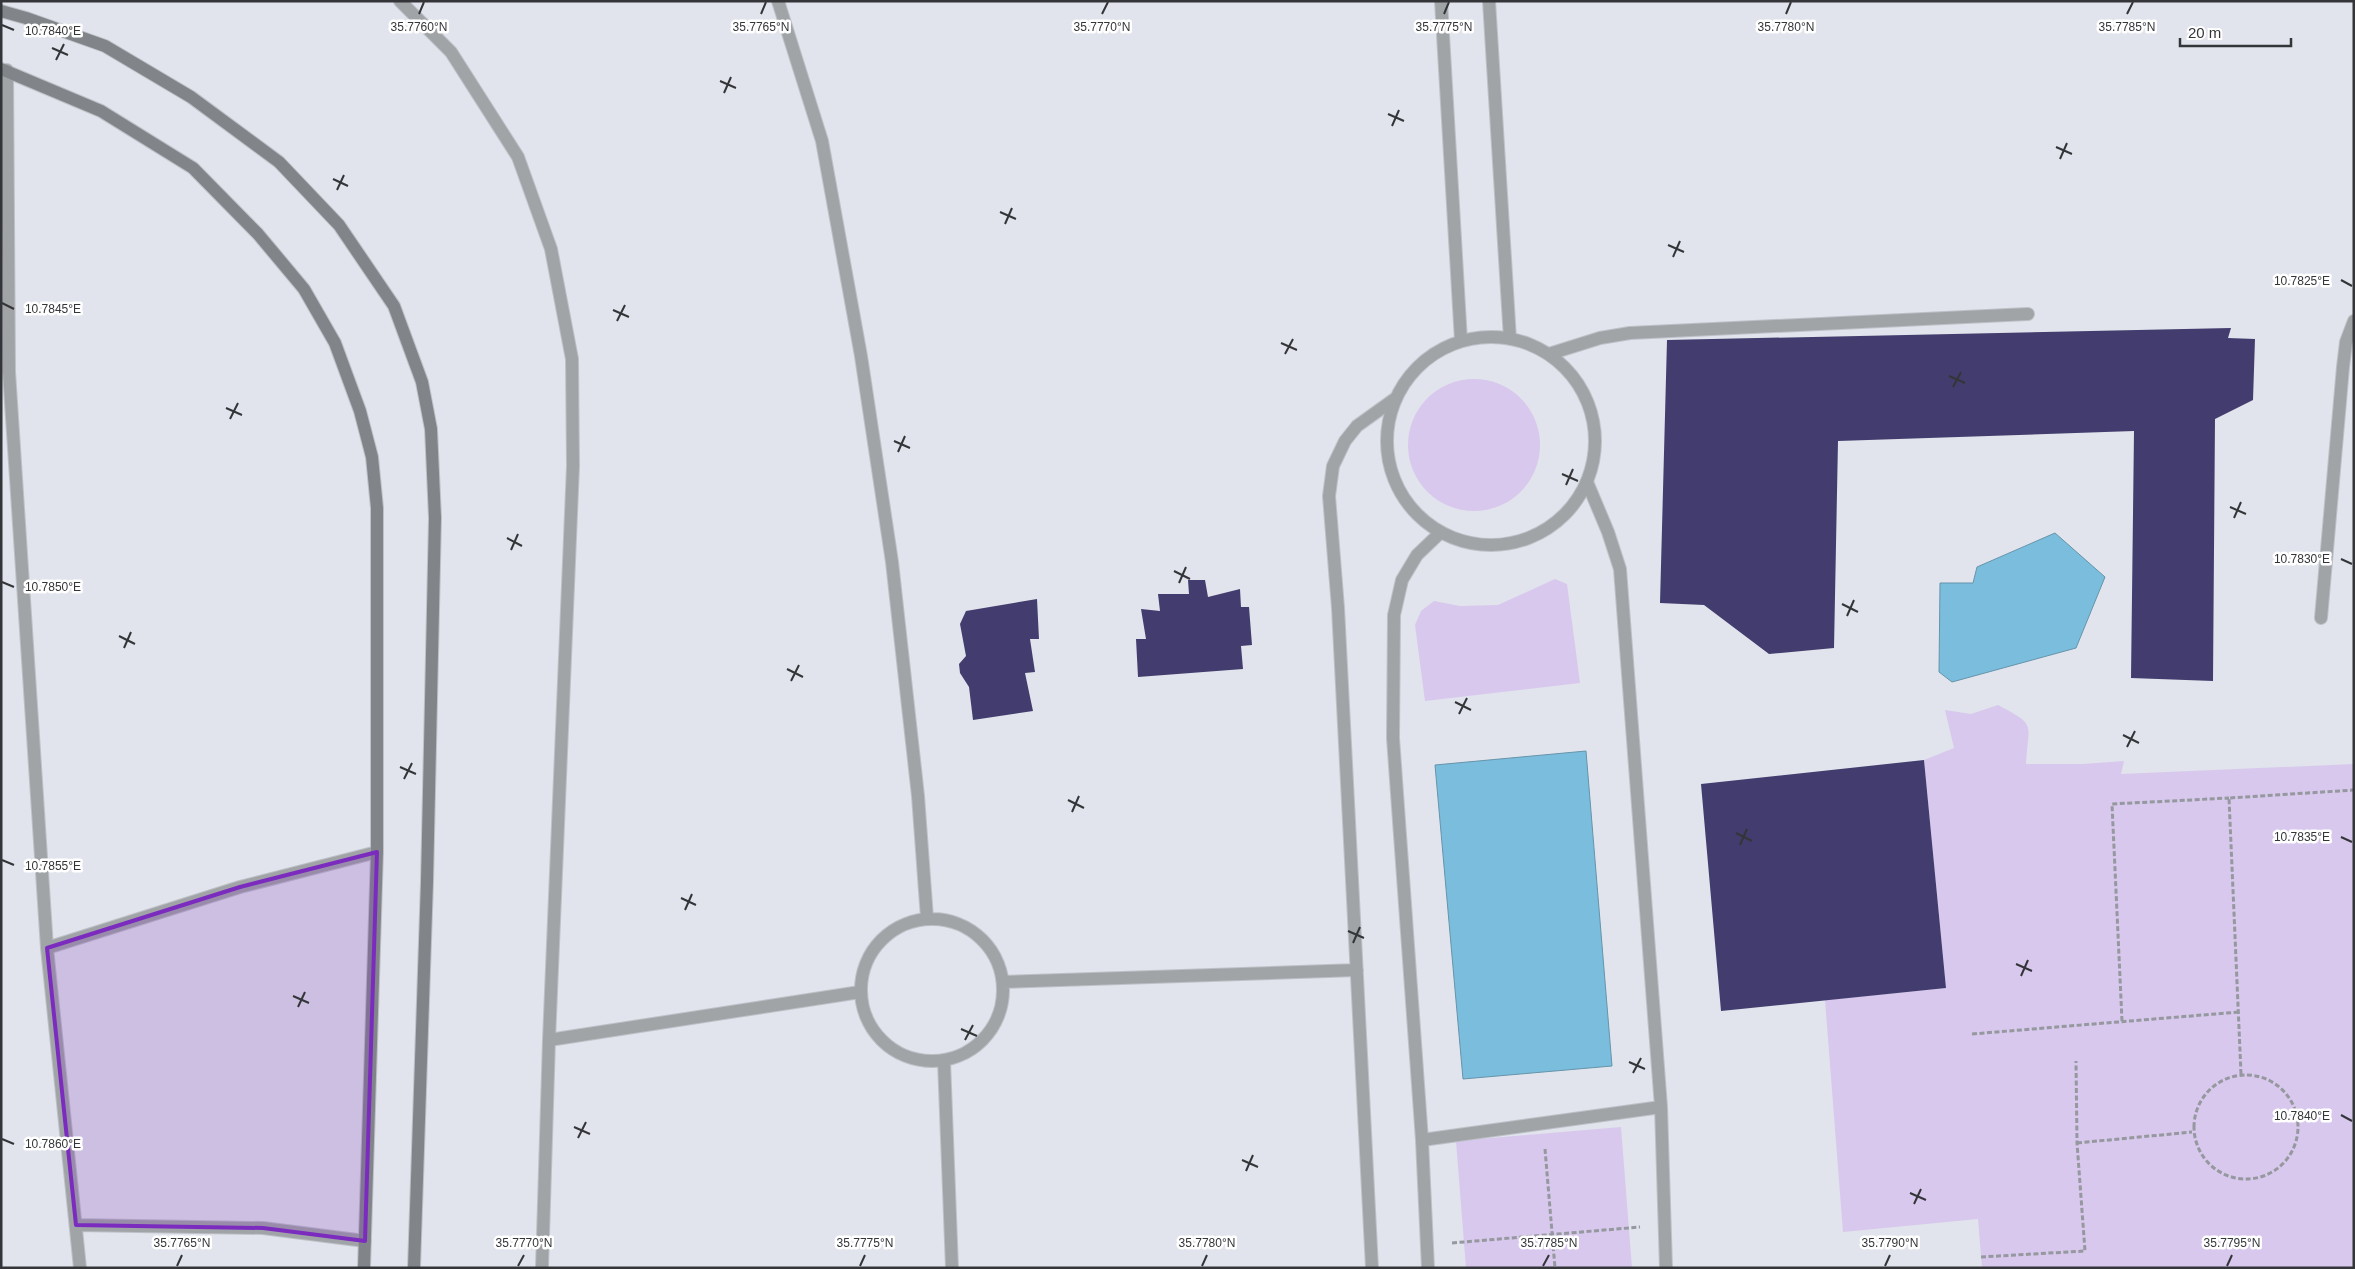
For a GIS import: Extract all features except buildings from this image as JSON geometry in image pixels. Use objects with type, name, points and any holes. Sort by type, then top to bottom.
[{"type":"main road","points":[[1,12],[26,18],[105,46],[191,97],[280,162],[339,225],[394,306],[422,382],[431,429],[435,518],[427,882],[414,1268]]},
{"type":"main road","points":[[4,70],[101,111],[193,168],[258,234],[304,289],[336,343],[360,411],[372,457],[377,508],[377,852],[364,1268]]},
{"type":"street","points":[[400,1],[451,52],[518,157],[551,249],[572,359],[573,466],[549,1040],[542,1268]]},
{"type":"street","points":[[778,1],[822,141],[861,356],[892,562],[918,796],[927,918]]},
{"type":"street","points":[[1442,1],[1461,341]]},
{"type":"street","points":[[1489,1],[1510,339]]},
{"type":"street","points":[[4,70],[5,372],[47,948],[80,1268]]},
{"type":"street","points":[[1549,354],[1600,338],[1630,333],[2028,314]]},
{"type":"street","points":[[2321,618],[2344,359],[2346,342],[2354,321]]},
{"type":"street","points":[[1372,1268],[1338,608],[1329,496],[1333,466],[1344,441],[1357,426],[1396,398],[1419,366],[1442,349],[1461,341],[1483,337],[1510,339],[1549,354],[1584,393],[1591,410],[1595,448],[1587,482],[1577,501],[1552,527],[1525,540],[1490,546],[1440,533],[1412,511],[1400,494],[1388,460],[1387,433],[1396,398]]},
{"type":"street","points":[[1587,482],[1608,532],[1620,569],[1661,1107],[1666,1268]]},
{"type":"street","points":[[1428,1268],[1422,1140],[1393,738],[1394,615],[1402,580],[1417,555],[1440,533]]},
{"type":"street","points":[[47,948],[240,886],[377,852]]},
{"type":"street","points":[[927,918],[947,919],[967,927],[986,943],[999,964],[1003,982],[1002,1006],[991,1029],[968,1052],[944,1061],[919,1061],[896,1052],[882,1043],[867,1022],[860,992],[863,966],[880,940],[900,925],[927,918]]},
{"type":"street","points":[[1003,982],[1357,970]]},
{"type":"street","points":[[549,1040],[860,992]]},
{"type":"street","points":[[944,1061],[952,1268]]},
{"type":"street","points":[[1422,1140],[1661,1107]]},
{"type":"street","points":[[76,1225],[262,1228],[365,1241]]},
{"type":"path","points":[[2122,1021],[2112,804],[2354,790]]},
{"type":"path","points":[[2229,798],[2241,1074]]},
{"type":"path","points":[[1972,1034],[2239,1012]]},
{"type":"path","points":[[1981,1257],[2085,1251],[2077,1142],[2076,1061]]},
{"type":"path","points":[[2241,1074],[2268,1079],[2289,1097],[2299,1122],[2294,1150],[2276,1171],[2250,1181],[2223,1176],[2202,1158],[2192,1132],[2198,1105],[2215,1083],[2241,1074]]},
{"type":"path","points":[[1542,1123],[1555,1268]]},
{"type":"path","points":[[2077,1142],[2192,1132]]},
{"type":"path","points":[[1427,1244],[1552,1236],[1629,1229],[1666,1223]]},
{"type":"highlighted area","points":[[377,852],[365,1241],[263,1228],[76,1225],[47,948],[240,887]]},
{"type":"shaded area","points":[[1474,379],[1499,384],[1520,399],[1535,420],[1540,445],[1535,470],[1520,491],[1499,506],[1474,511],[1449,506],[1428,491],[1413,470],[1408,445],[1413,420],[1428,399],[1449,384]]},
{"type":"shaded area","points":[[1555,579],[1567,584],[1580,683],[1425,701],[1415,625],[1421,611],[1434,601],[1460,606],[1498,605]]},
{"type":"shaded area","points":[[1998,705],[2020,717],[2028,727],[2026,764],[2083,764],[2124,761],[2121,774],[2354,764],[2354,1268],[1982,1268],[1978,1219],[1843,1232],[1825,1000],[1946,988],[1924,760],[1954,748],[1945,710],[1971,714]]},
{"type":"shaded area","points":[[1621,1127],[1632,1268],[1466,1268],[1456,1141]]},
{"type":"water","points":[[2055,533],[2105,577],[2076,648],[1952,682],[1939,672],[1940,583],[1973,583],[1977,567]]},
{"type":"water","points":[[1586,751],[1612,1066],[1463,1079],[1435,765]]}]
